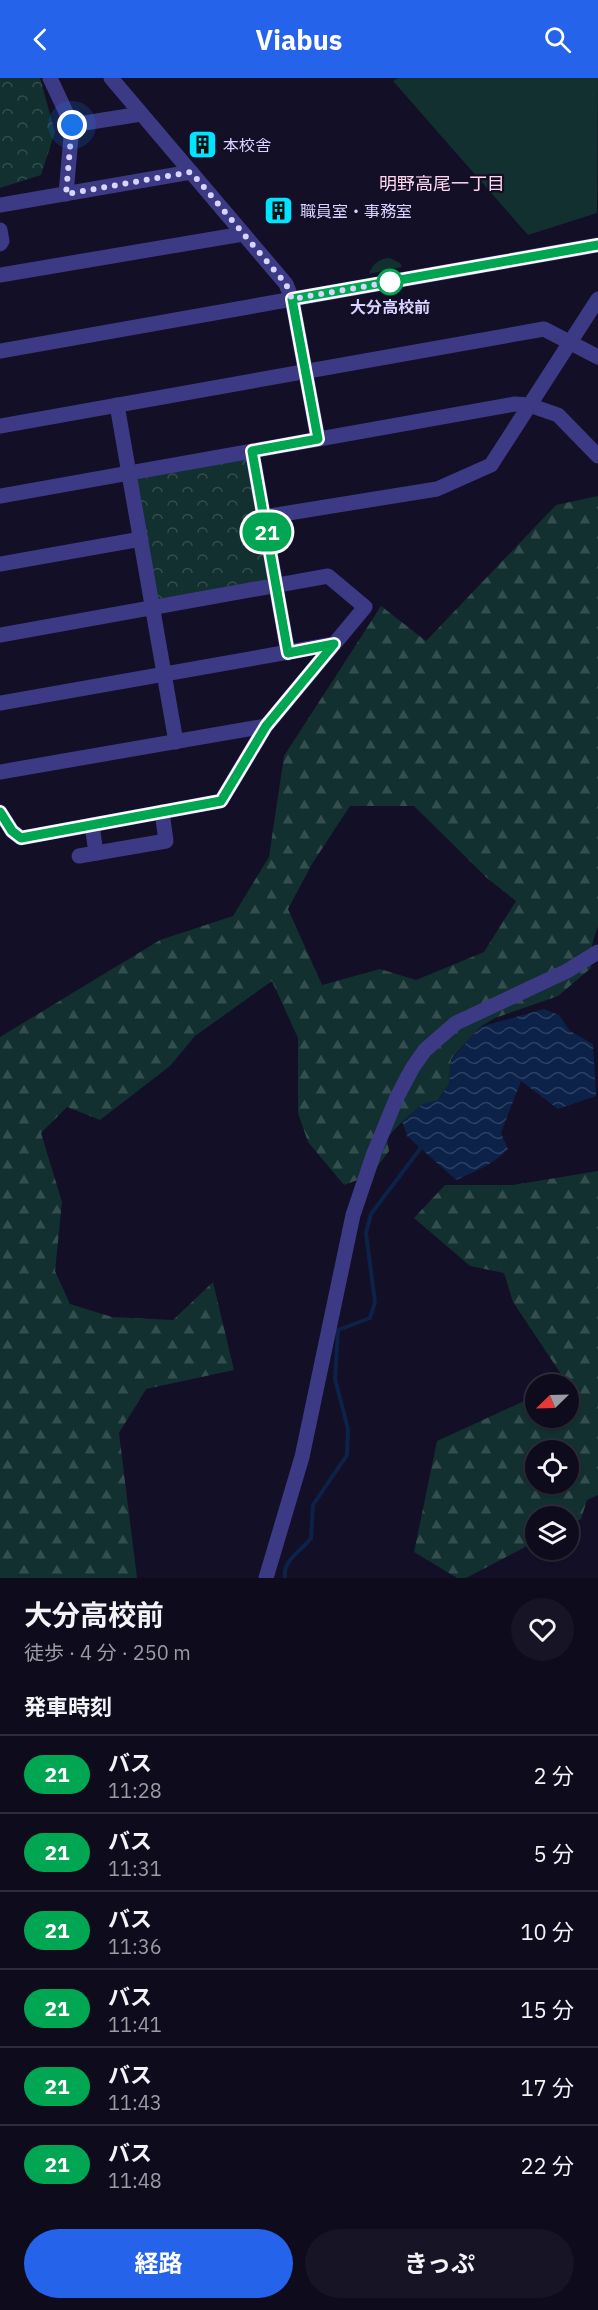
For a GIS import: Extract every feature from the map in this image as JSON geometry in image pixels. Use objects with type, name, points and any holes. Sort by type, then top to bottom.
[{"type":"street","points":[[50,78],[72,125],[66,194]]},
{"type":"street","points":[[111,78],[286,284],[292,299],[318,439]]},
{"type":"street","points":[[72,125],[141,114]]},
{"type":"street","points":[[0,205],[191,172]]},
{"type":"street","points":[[0,230],[2,241],[0,244]]},
{"type":"street","points":[[0,275],[243,234]]},
{"type":"street","points":[[0,351],[598,245]]},
{"type":"street","points":[[264,517],[437,489],[491,465],[598,299]]},
{"type":"street","points":[[0,426],[544,329],[598,357]]},
{"type":"street","points":[[0,496],[515,404],[529,405],[558,415],[598,456]]},
{"type":"street","points":[[117,405],[176,742]]},
{"type":"street","points":[[252,451],[288,653]]},
{"type":"street","points":[[0,564],[141,539]]},
{"type":"street","points":[[0,635],[328,576],[365,607],[266,726],[221,801],[21,838],[12,831],[0,812]]},
{"type":"street","points":[[0,703],[334,644]]},
{"type":"street","points":[[0,772],[266,726]]},
{"type":"street","points":[[79,856],[166,841],[162,812]]},
{"type":"street","points":[[92,825],[96,854]]},
{"type":"street","points":[[266,1578],[302,1457],[353,1215],[397,1097],[425,1050],[456,1023],[567,971],[598,952]]},
{"type":"green space","points":[[0,78],[40,78],[55,132],[41,175],[0,188]]},
{"type":"green space","points":[[398,78],[598,78],[597,213],[528,235],[393,81]]},
{"type":"green space","points":[[390,258],[400,263],[402,267],[369,274],[377,262]]},
{"type":"green space","points":[[245,458],[248,461],[269,576],[265,581],[161,601],[156,597],[135,481],[138,478]]},
{"type":"green space","points":[[598,496],[598,925],[592,945],[591,968],[558,996],[495,1018],[480,1027],[451,1059],[449,1084],[438,1100],[416,1110],[387,1138],[389,1151],[371,1175],[344,1185],[308,1142],[298,1113],[298,1038],[272,981],[195,1036],[170,1066],[100,1120],[67,1107],[41,1133],[62,1202],[55,1271],[70,1304],[112,1317],[173,1320],[213,1282],[234,1370],[146,1389],[119,1433],[137,1578],[0,1578],[0,1037],[160,940],[233,916],[269,857],[284,756],[381,606],[426,641],[556,505]],"holes":[[[350,806],[414,806],[487,878],[516,901],[484,952],[416,980],[380,969],[322,985],[288,909],[312,864]]]},
{"type":"green space","points":[[598,1171],[598,1495],[587,1500],[579,1520],[579,1506],[525,1506],[525,1547],[466,1578],[457,1578],[414,1552],[437,1441],[525,1401],[525,1428],[579,1428],[579,1374],[561,1374],[513,1302],[504,1273],[470,1266],[414,1218],[445,1185],[513,1185]]},
{"type":"water","points":[[544,1009],[559,1015],[570,1031],[593,1044],[596,1096],[558,1109],[521,1081],[501,1133],[508,1149],[490,1163],[456,1180],[407,1136],[402,1121],[423,1104],[438,1100],[449,1084],[451,1060],[480,1027]]},
{"type":"waterway","points":[[285,1578],[290,1561],[311,1538],[313,1505],[347,1455],[348,1429],[335,1379],[338,1330],[370,1318],[375,1302],[366,1233],[371,1214],[423,1145]]},
{"type":"bus line","name":"21","points":[[0,812],[12,831],[21,838],[221,801],[266,726],[334,644],[288,653],[252,451],[318,439],[292,299],[598,245]]},
{"type":"place","name":"本校舎","points":[[202,145]]},
{"type":"place","name":"職員室・事務室","points":[[279,211]]},
{"type":"place","name":"大分高校前","points":[[390,282]]},
{"type":"district","name":"明野高尾一丁目","points":[[442,183]]},
{"type":"route","points":[[72,125],[66,194],[191,172],[286,284],[292,299],[397,281],[390,282]]}]
